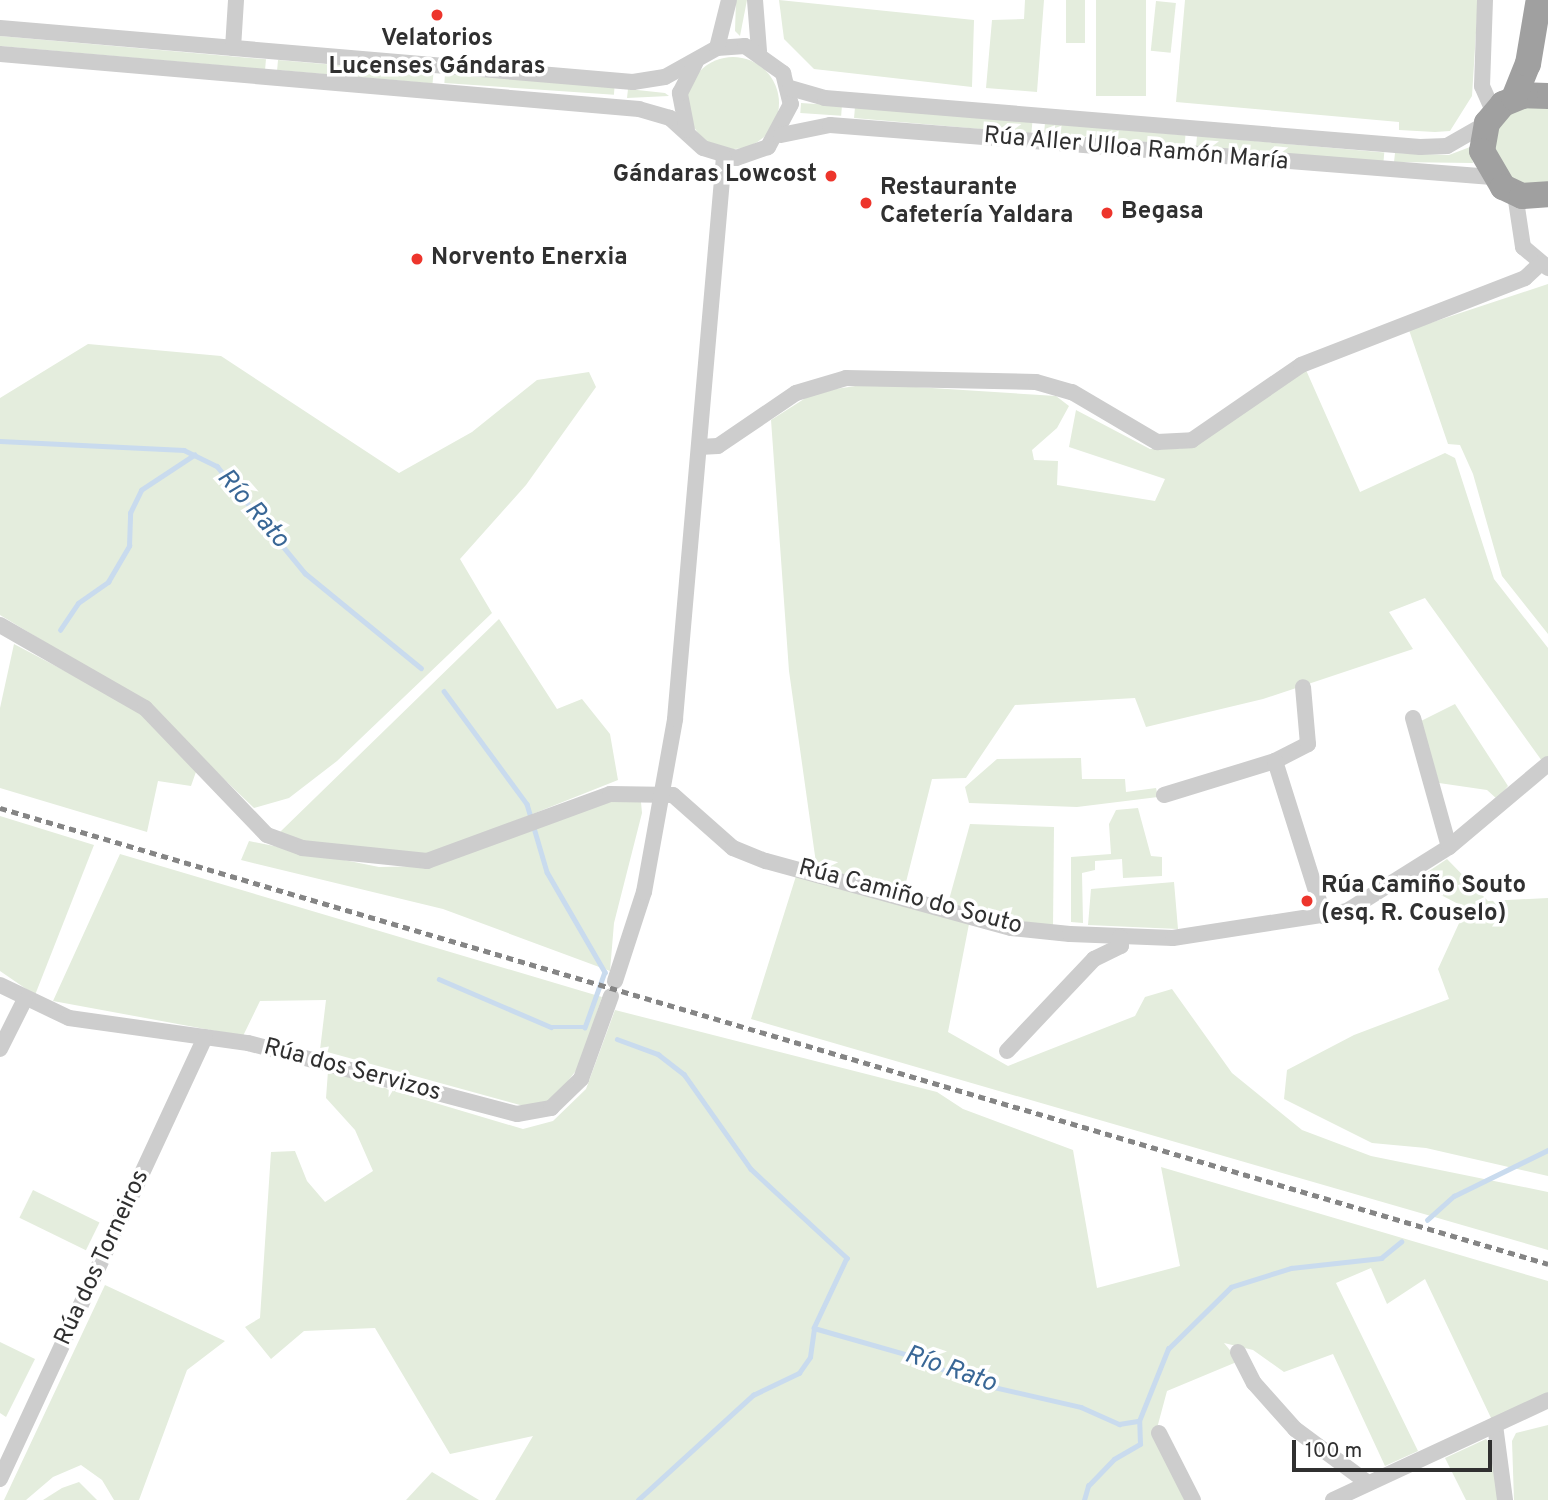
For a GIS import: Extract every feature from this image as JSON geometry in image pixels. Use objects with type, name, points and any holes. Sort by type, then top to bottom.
[{"type":"highway","points":[[1538,2],[1528,64],[1498,111],[1482,151],[1492,177],[1515,194],[1547,196]]},
{"type":"highway","points":[[1538,2],[1548,59]]},
{"type":"highway","points":[[1498,111],[1548,96]]},
{"type":"street","points":[[233,48],[236,0]]},
{"type":"street","points":[[718,48],[729,0]]},
{"type":"street","points":[[755,0],[758,51],[790,88],[781,135]]},
{"type":"street","points":[[1485,0],[1482,86],[1498,111]]},
{"type":"street","points":[[0,28],[633,82],[665,77],[718,48],[758,51]]},
{"type":"street","points":[[0,54],[618,106],[657,112],[687,130],[703,148],[724,157]]},
{"type":"street","points":[[687,130],[680,93],[698,59]]},
{"type":"street","name":"Rúa Aller Ulloa Ramón María","points":[[790,88],[850,100],[1420,147],[1447,146],[1498,111]]},
{"type":"street","name":"Rúa Aller Ulloa Ramón María","points":[[724,157],[753,156],[781,135],[830,125],[1492,177]]},
{"type":"street","name":"Rúa dos Servizos","points":[[0,985],[24,1001],[69,1018],[205,1037],[489,1108],[536,1113],[566,1098],[581,1079],[613,989],[644,892],[664,794],[699,447],[724,157]]},
{"type":"street","points":[[699,447],[718,446],[804,389],[846,378],[1035,382],[1072,392],[1157,442],[1192,440],[1301,365],[1525,278],[1545,266],[1523,247],[1515,194]]},
{"type":"street","points":[[0,625],[145,708],[267,835],[302,848],[428,860],[610,794],[664,794]]},
{"type":"street","points":[[1164,795],[1275,761],[1308,744],[1303,687]]},
{"type":"street","points":[[1413,718],[1449,847]]},
{"type":"street","points":[[1275,761],[1324,916]]},
{"type":"street","name":"Rúa Camiño do Souto","points":[[664,794],[687,801],[733,848],[766,861],[1011,928],[1121,937],[1179,937],[1324,916],[1368,902],[1449,847],[1548,764]]},
{"type":"street","points":[[1007,1051],[1094,959],[1121,946],[1121,937]]},
{"type":"street","points":[[0,1049],[24,1001]]},
{"type":"street","name":"Rúa dos Torneiros","points":[[0,1479],[205,1037]]},
{"type":"street","points":[[1238,1352],[1254,1383],[1295,1429],[1368,1483]]},
{"type":"street","points":[[1333,1500],[1548,1400]]},
{"type":"street","points":[[1495,1425],[1505,1500]]},
{"type":"street","points":[[1159,1433],[1193,1500]]},
{"type":"green space","points":[[736,0],[747,0],[740,36],[735,31]]},
{"type":"green space","points":[[779,0],[974,20],[972,87],[814,69],[784,39]]},
{"type":"green space","points":[[1025,0],[1044,0],[1037,92],[986,88],[992,20],[1024,19]]},
{"type":"green space","points":[[1066,0],[1085,0],[1085,43],[1066,43]]},
{"type":"green space","points":[[1096,0],[1146,0],[1146,96],[1096,96]]},
{"type":"green space","points":[[1185,0],[1478,0],[1472,96],[1450,131],[1435,132],[1399,130],[1399,122],[1176,102]]},
{"type":"green space","points":[[1156,1],[1176,3],[1171,53],[1151,51]]},
{"type":"green space","points":[[0,36],[266,59],[265,69],[0,46]]},
{"type":"green space","points":[[724,57],[742,57],[759,64],[772,77],[779,94],[779,112],[772,129],[759,142],[742,149],[724,149],[707,142],[694,129],[687,112],[687,94],[694,77],[707,64]]},
{"type":"green space","points":[[278,60],[433,74],[433,84],[277,70]]},
{"type":"green space","points":[[445,74],[615,86],[614,95],[444,83]]},
{"type":"green space","points":[[628,89],[665,93],[669,96],[627,98]]},
{"type":"green space","points":[[801,103],[842,106],[841,116],[800,113]]},
{"type":"green space","points":[[855,107],[1032,123],[1031,133],[854,118]]},
{"type":"green space","points":[[1515,107],[1548,108],[1548,184],[1517,185],[1494,163],[1493,131]]},
{"type":"green space","points":[[1045,123],[1185,135],[1185,145],[1044,133]]},
{"type":"green space","points":[[1197,136],[1384,152],[1383,162],[1196,146]]},
{"type":"green space","points":[[1470,147],[1473,163],[1394,162],[1395,153],[1449,155]]},
{"type":"green space","points":[[1548,284],[1548,634],[1502,576],[1473,474],[1460,445],[1448,444],[1409,330]]},
{"type":"green space","points":[[88,344],[221,356],[399,473],[472,432],[537,380],[589,372],[596,387],[526,485],[460,559],[492,613],[337,761],[289,798],[254,808],[144,702],[0,615],[0,398]]},
{"type":"green space","points":[[1306,370],[1360,492],[1445,453],[1455,458],[1494,579],[1548,648],[1548,757],[1542,761],[1425,598],[1389,612],[1413,649],[1263,699],[1146,727],[1135,698],[1015,705],[966,778],[932,779],[903,894],[817,870],[789,671],[771,420],[815,392],[869,384],[1056,396],[1069,406],[1057,428],[1032,450],[1034,460],[1058,461],[1057,485],[1155,501],[1165,479],[1069,447],[1076,410],[1150,449],[1179,449],[1199,442]]},
{"type":"green space","points":[[499,619],[557,709],[582,699],[610,734],[618,780],[424,857],[309,845],[280,832]]},
{"type":"green space","points":[[14,644],[137,709],[197,769],[191,786],[158,781],[147,832],[0,788],[0,708]]},
{"type":"green space","points":[[1455,704],[1508,786],[1497,799],[1487,790],[1439,783],[1421,721]]},
{"type":"green space","points":[[1081,758],[1082,779],[1125,779],[1126,792],[1156,788],[1158,797],[1077,807],[969,803],[965,787],[997,759]]},
{"type":"green space","points":[[610,800],[641,802],[642,813],[614,923],[610,971],[443,909],[241,860],[249,841],[379,867],[434,866]]},
{"type":"green space","points":[[1138,808],[1151,856],[1162,857],[1162,876],[1123,878],[1122,859],[1095,861],[1095,870],[1082,873],[1083,923],[1071,922],[1071,857],[1111,854],[1109,824],[1116,810]]},
{"type":"green space","points":[[0,816],[94,845],[35,995],[0,971]]},
{"type":"green space","points":[[970,824],[1054,827],[1053,927],[947,907]]},
{"type":"green space","points":[[120,854],[602,997],[579,1067],[555,1097],[537,1107],[520,1105],[320,1050],[326,1000],[260,1001],[243,1036],[53,1001]]},
{"type":"green space","points":[[1447,859],[1488,901],[1548,898],[1548,1176],[1426,1148],[1372,1143],[1284,1099],[1287,1070],[1354,1035],[1449,999],[1438,969],[1466,908],[1414,881]]},
{"type":"green space","points":[[796,876],[969,924],[948,1032],[1008,1066],[1135,1016],[1145,997],[1172,989],[1232,1073],[1302,1130],[1371,1156],[1548,1192],[1548,1250],[751,1019]]},
{"type":"green space","points":[[1174,882],[1178,929],[1088,925],[1091,889]]},
{"type":"green space","points":[[615,1010],[937,1092],[963,1109],[1073,1150],[1097,1288],[1180,1266],[1161,1167],[1548,1281],[1548,1393],[1492,1420],[1425,1279],[1387,1304],[1371,1268],[1336,1283],[1418,1451],[1385,1466],[1333,1354],[1284,1372],[1253,1350],[1224,1343],[1239,1361],[1167,1391],[1156,1432],[1187,1500],[495,1500],[533,1436],[450,1454],[375,1328],[304,1331],[271,1359],[245,1327],[260,1318],[271,1152],[295,1151],[307,1181],[325,1202],[373,1171],[355,1130],[326,1098],[328,1071],[523,1129],[553,1121],[586,1089]]},
{"type":"green space","points":[[33,1190],[100,1222],[86,1250],[19,1218]]},
{"type":"green space","points":[[105,1285],[225,1341],[187,1370],[139,1500],[114,1500],[102,1480],[81,1465],[53,1477],[26,1500],[4,1500]]},
{"type":"green space","points":[[0,1342],[35,1359],[6,1417],[0,1413]]},
{"type":"green space","points":[[1548,1425],[1548,1500],[1514,1500],[1512,1441],[1516,1433]]},
{"type":"green space","points":[[1486,1439],[1493,1447],[1498,1500],[1466,1500],[1445,1458]]},
{"type":"green space","points":[[432,1472],[479,1500],[406,1500]]},
{"type":"green space","points":[[79,1482],[97,1500],[43,1500],[62,1488]]},
{"type":"waterway","name":"Río Rato","points":[[0,441],[184,450],[217,466],[305,573],[421,668]]},
{"type":"waterway","points":[[60,630],[78,603],[108,582],[129,546],[130,513],[141,490],[194,455]]},
{"type":"waterway","name":"Río Rato","points":[[444,691],[527,804],[547,872],[605,972],[585,1028]]},
{"type":"waterway","points":[[439,979],[551,1027],[583,1027]]},
{"type":"waterway","name":"Río Rato","points":[[617,1039],[658,1054],[684,1074],[751,1169],[847,1258],[814,1328],[912,1356],[972,1382],[1081,1407],[1119,1424],[1139,1421],[1168,1349],[1231,1287],[1291,1268],[1381,1258],[1401,1242]]},
{"type":"waterway","name":"Río Rato","points":[[1427,1220],[1454,1196],[1548,1150]]},
{"type":"waterway","points":[[638,1500],[753,1395],[799,1373],[810,1357],[814,1328]]},
{"type":"waterway","points":[[1084,1500],[1088,1486],[1114,1459],[1140,1444],[1139,1421]]},
{"type":"railway","points":[[0,808],[1548,1264]]},
{"type":"place","name":"Velatorios Lucenses Gándaras","points":[[437,15]]},
{"type":"place","name":"Gándaras Lowcost","points":[[831,176]]},
{"type":"place","name":"Restaurante Cafetería Yaldara","points":[[866,203]]},
{"type":"place","name":"Begasa","points":[[1107,213]]},
{"type":"place","name":"Norvento Enerxia","points":[[417,259]]},
{"type":"place","name":"Rúa Camiño Souto (esq. R. Couselo)","points":[[1307,901]]}]
